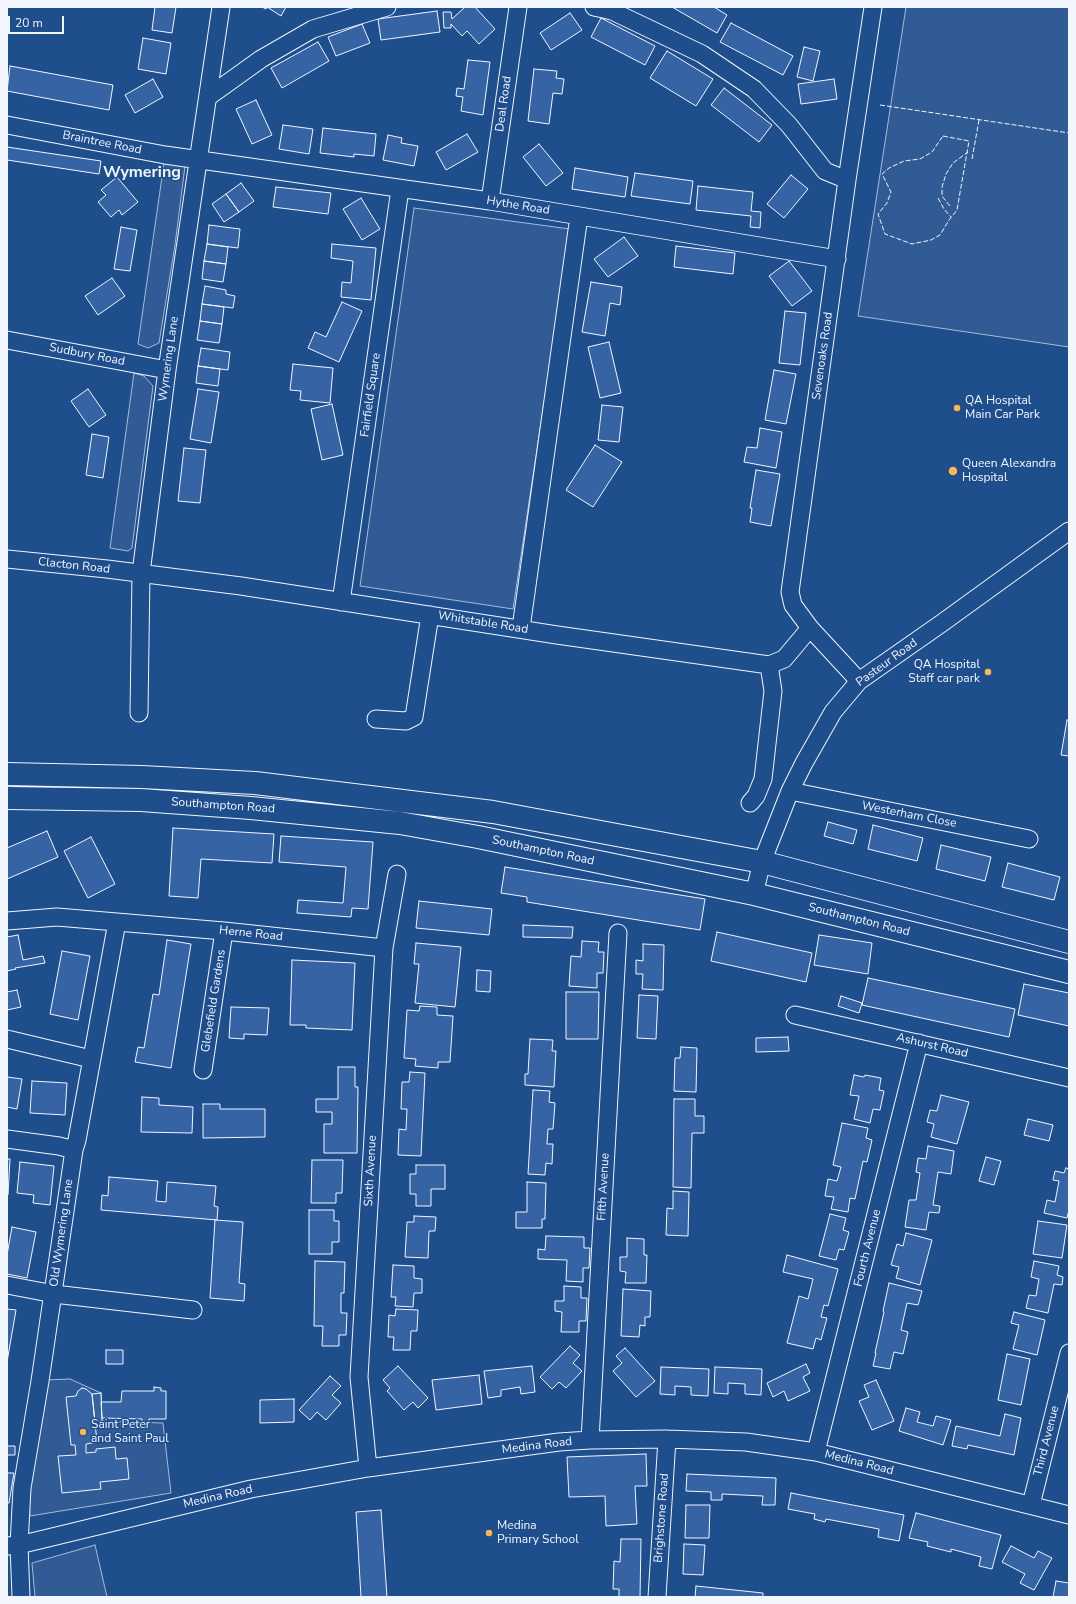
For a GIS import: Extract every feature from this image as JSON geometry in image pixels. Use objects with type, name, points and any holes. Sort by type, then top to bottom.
[{"type":"main road","name":"Southampton Road","points":[[7,774],[142,777],[255,783],[493,812],[762,862],[1069,942]]},
{"type":"main road","name":"Southampton Road","points":[[7,798],[141,800],[251,808],[400,823],[754,894],[1069,972]]},
{"type":"street","name":"Wymering Lane","points":[[139,713],[141,573],[168,370],[221,7]]},
{"type":"street","points":[[208,97],[262,59],[313,30],[387,7]]},
{"type":"street","name":"Deal Road","points":[[490,201],[518,7]]},
{"type":"street","points":[[594,7],[612,10],[702,54],[754,89],[788,124],[825,171],[847,180]]},
{"type":"street","name":"Sevenoaks Road","points":[[859,681],[810,628],[793,605],[790,592],[847,180],[873,7]]},
{"type":"street","name":"Braintree Road","points":[[7,125],[165,155],[198,159]]},
{"type":"street","name":"Hythe Road","points":[[198,159],[490,201],[837,259]]},
{"type":"street","name":"Fairfield Square","points":[[342,602],[400,189]]},
{"type":"street","points":[[521,628],[579,216]]},
{"type":"street","name":"Sudbury Road","points":[[7,340],[168,370]]},
{"type":"street","name":"Pasteur Road","points":[[754,894],[762,862],[790,791],[833,712],[859,681],[1069,531]]},
{"type":"street","name":"Clacton Road","points":[[7,559],[141,573]]},
{"type":"street","name":"Whitstable Road","points":[[141,573],[769,665]]},
{"type":"street","points":[[376,719],[406,721],[414,717],[430,615]]},
{"type":"street","points":[[750,803],[756,796],[763,779],[773,691],[769,665],[784,659],[810,628]]},
{"type":"street","name":"Westerham Close","points":[[790,791],[1029,839]]},
{"type":"street","name":"Sixth Avenue","points":[[368,1468],[359,1377],[384,948],[397,874]]},
{"type":"street","name":"Herne Road","points":[[7,922],[57,917],[224,931],[384,948]]},
{"type":"street","name":"Old Wymering Lane","points":[[21,1597],[13,1546],[54,1294],[74,1150],[117,922]]},
{"type":"street","name":"Glebefield Gardens","points":[[203,1070],[224,931]]},
{"type":"street","name":"Fifth Avenue","points":[[590,1440],[618,933]]},
{"type":"street","name":"Ashurst Road","points":[[795,1015],[1069,1078]]},
{"type":"street","points":[[7,1039],[91,1059]]},
{"type":"street","name":"Fourth Avenue","points":[[816,1452],[919,1043]]},
{"type":"street","points":[[7,1139],[59,1146],[74,1150]]},
{"type":"street","points":[[7,1286],[54,1294],[193,1310]]},
{"type":"street","name":"Third Avenue","points":[[1031,1505],[1069,1353]]},
{"type":"street","name":"Medina Road","points":[[13,1546],[251,1489],[368,1468],[559,1442],[590,1440],[667,1439],[746,1442],[816,1452],[1069,1515]]},
{"type":"street","name":"Brighstone Road","points":[[657,1597],[667,1439]]},
{"type":"shaded area","points":[[906,7],[1069,7],[1069,347],[858,316]]},
{"type":"shaded area","points":[[164,163],[185,166],[175,245],[159,343],[148,348],[138,344]]},
{"type":"shaded area","points":[[414,208],[570,229],[513,609],[360,586]]},
{"type":"shaded area","points":[[134,373],[144,376],[153,386],[132,548],[128,551],[110,548]]},
{"type":"shaded area","points":[[70,1379],[101,1393],[102,1421],[163,1423],[171,1493],[30,1516],[28,1479],[44,1380]]},
{"type":"shaded area","points":[[95,1545],[107,1597],[35,1597],[32,1563]]},
{"type":"building","points":[[155,7],[176,7],[172,33],[152,30]]},
{"type":"building","points":[[267,7],[286,7],[281,16]]},
{"type":"building","points":[[465,7],[475,7],[495,29],[479,44],[467,31],[462,36],[451,24],[451,28],[444,28],[443,12],[451,12],[452,19]]},
{"type":"building","points":[[672,7],[714,7],[727,15],[717,33]]},
{"type":"building","points":[[437,11],[440,32],[381,40],[378,19]]},
{"type":"building","points":[[570,13],[582,30],[551,50],[540,33]]},
{"type":"building","points":[[601,18],[655,46],[645,65],[591,37]]},
{"type":"building","points":[[731,23],[793,56],[783,75],[720,42]]},
{"type":"building","points":[[362,24],[370,43],[336,56],[328,37]]},
{"type":"building","points":[[143,38],[171,43],[166,74],[138,69]]},
{"type":"building","points":[[318,42],[329,61],[282,88],[271,68]]},
{"type":"building","points":[[804,47],[820,51],[813,81],[797,77]]},
{"type":"building","points":[[667,51],[713,79],[696,106],[650,78]]},
{"type":"building","points":[[468,60],[490,62],[483,115],[461,111],[463,97],[456,96],[457,88],[464,89]]},
{"type":"building","points":[[10,66],[113,85],[109,110],[7,91]]},
{"type":"building","points":[[534,69],[557,71],[556,78],[564,79],[562,94],[553,93],[549,124],[528,121]]},
{"type":"building","points":[[153,79],[163,97],[135,113],[125,95]]},
{"type":"building","points":[[834,79],[837,99],[801,104],[798,84]]},
{"type":"building","points":[[724,88],[772,125],[759,142],[711,105]]},
{"type":"building","points":[[256,100],[272,135],[252,144],[236,109]]},
{"type":"building","points":[[283,125],[313,129],[309,154],[279,149]]},
{"type":"building","points":[[323,128],[376,134],[374,156],[354,154],[354,157],[320,153]]},
{"type":"building","points":[[467,134],[478,152],[446,170],[436,152]]},
{"type":"building","points":[[388,135],[402,138],[401,143],[418,146],[414,166],[383,160]]},
{"type":"building","points":[[539,144],[563,173],[546,186],[523,157]]},
{"type":"building","points":[[7,147],[101,161],[99,174],[7,160]]},
{"type":"building","points":[[575,168],[628,177],[625,197],[572,189]]},
{"type":"building","points":[[635,173],[693,181],[690,204],[631,196]]},
{"type":"building","points":[[791,175],[808,189],[784,218],[767,204]]},
{"type":"building","points":[[117,177],[138,202],[122,215],[119,210],[111,217],[98,202],[106,195],[101,190]]},
{"type":"building","points":[[241,183],[254,201],[239,212],[226,194]]},
{"type":"building","points":[[698,186],[753,192],[751,211],[761,212],[760,228],[750,227],[751,216],[696,210]]},
{"type":"building","points":[[276,187],[331,193],[328,214],[273,207]]},
{"type":"building","points":[[226,194],[239,212],[224,222],[212,204]]},
{"type":"building","points":[[361,198],[380,229],[362,240],[343,209]]},
{"type":"building","points":[[209,225],[240,229],[238,248],[207,244]]},
{"type":"building","points":[[121,227],[137,230],[130,271],[114,269]]},
{"type":"building","points":[[624,237],[638,256],[608,277],[594,259]]},
{"type":"building","points":[[207,244],[228,247],[226,264],[204,261]]},
{"type":"building","points":[[332,244],[376,248],[371,300],[341,297],[342,282],[351,283],[353,261],[331,258]]},
{"type":"building","points":[[676,246],[735,253],[733,274],[674,267]]},
{"type":"building","points":[[204,261],[226,264],[223,282],[202,279]]},
{"type":"building","points":[[789,261],[812,291],[792,306],[769,276]]},
{"type":"building","points":[[112,278],[125,296],[98,315],[85,296]]},
{"type":"building","points":[[591,282],[622,287],[620,305],[610,303],[605,336],[582,332]]},
{"type":"building","points":[[205,286],[226,290],[226,294],[235,296],[233,308],[202,304]]},
{"type":"building","points":[[342,302],[362,311],[339,362],[308,348],[315,332],[326,337]]},
{"type":"building","points":[[202,304],[224,307],[222,324],[200,321]]},
{"type":"building","points":[[785,311],[806,313],[800,365],[779,363]]},
{"type":"building","points":[[200,321],[222,324],[219,343],[197,340]]},
{"type":"building","points":[[609,342],[621,393],[600,398],[588,347]]},
{"type":"building","points":[[201,348],[230,352],[228,370],[198,366]]},
{"type":"building","points":[[293,364],[333,368],[330,403],[300,400],[301,391],[290,390]]},
{"type":"building","points":[[198,366],[220,369],[218,386],[196,383]]},
{"type":"building","points":[[774,370],[796,374],[786,424],[765,420]]},
{"type":"building","points":[[88,389],[106,415],[89,427],[71,401]]},
{"type":"building","points":[[198,389],[219,392],[211,443],[190,439]]},
{"type":"building","points":[[332,404],[343,455],[322,460],[311,409]]},
{"type":"building","points":[[602,405],[623,407],[619,442],[598,440]]},
{"type":"building","points":[[760,428],[782,432],[776,468],[744,462],[747,447],[757,448]]},
{"type":"building","points":[[92,434],[109,437],[103,478],[86,475]]},
{"type":"building","points":[[595,445],[622,462],[593,507],[566,490]]},
{"type":"building","points":[[184,448],[206,450],[200,503],[178,501]]},
{"type":"building","points":[[756,470],[780,474],[771,526],[750,522],[752,508],[750,508]]},
{"type":"building","points":[[1067,720],[1069,720],[1069,756],[1061,755]]},
{"type":"building","points":[[828,822],[857,830],[853,844],[824,836]]},
{"type":"building","points":[[873,825],[923,838],[917,861],[868,849]]},
{"type":"building","points":[[173,828],[274,834],[272,863],[201,859],[198,898],[169,896]]},
{"type":"building","points":[[47,831],[58,857],[7,879],[7,848]]},
{"type":"building","points":[[281,836],[373,842],[368,909],[352,908],[351,917],[297,913],[298,900],[343,903],[346,867],[279,862]]},
{"type":"building","points":[[91,837],[115,884],[88,898],[64,851]]},
{"type":"building","points":[[941,845],[991,857],[985,881],[936,869]]},
{"type":"building","points":[[1008,863],[1060,877],[1054,900],[1002,887]]},
{"type":"building","points":[[505,867],[705,899],[700,930],[527,902],[527,897],[501,893]]},
{"type":"building","points":[[419,901],[492,909],[489,935],[416,928]]},
{"type":"building","points":[[523,925],[573,927],[572,938],[523,937]]},
{"type":"building","points":[[717,932],[812,953],[806,982],[711,961]]},
{"type":"building","points":[[18,935],[23,960],[43,956],[45,963],[15,968],[16,969],[7,971],[7,937]]},
{"type":"building","points":[[819,935],[872,943],[868,974],[814,965]]},
{"type":"building","points":[[167,940],[191,944],[171,1068],[135,1062],[138,1047],[144,1048],[153,994],[159,995]]},
{"type":"building","points":[[582,941],[599,942],[598,952],[604,952],[603,973],[597,973],[597,988],[569,986],[571,956],[581,957]]},
{"type":"building","points":[[416,943],[461,947],[455,1007],[415,1003],[419,964],[414,964]]},
{"type":"building","points":[[643,944],[664,945],[663,990],[642,989],[643,974],[636,974],[636,960],[643,961]]},
{"type":"building","points":[[62,951],[90,956],[78,1020],[50,1014]]},
{"type":"building","points":[[292,960],[355,963],[352,1030],[306,1028],[306,1025],[290,1025]]},
{"type":"building","points":[[477,970],[491,971],[490,992],[476,991]]},
{"type":"building","points":[[868,978],[1015,1009],[1009,1037],[862,1005]]},
{"type":"building","points":[[1024,984],[1069,993],[1069,1026],[1018,1015]]},
{"type":"building","points":[[17,990],[21,1007],[7,1010],[7,992]]},
{"type":"building","points":[[566,992],[599,992],[598,1039],[566,1039]]},
{"type":"building","points":[[639,995],[658,996],[656,1039],[637,1038]]},
{"type":"building","points":[[841,996],[862,1003],[859,1013],[838,1006]]},
{"type":"building","points":[[420,1006],[437,1007],[437,1015],[453,1016],[450,1062],[438,1062],[438,1068],[415,1066],[416,1059],[404,1058],[407,1010],[419,1011]]},
{"type":"building","points":[[231,1007],[269,1008],[267,1035],[244,1034],[244,1039],[229,1038]]},
{"type":"building","points":[[788,1037],[789,1051],[756,1052],[756,1038]]},
{"type":"building","points":[[530,1039],[553,1040],[552,1051],[556,1051],[554,1087],[525,1085],[525,1074],[528,1074]]},
{"type":"building","points":[[681,1047],[697,1048],[696,1092],[674,1091],[675,1058],[680,1058]]},
{"type":"building","points":[[338,1067],[355,1067],[355,1087],[358,1087],[357,1153],[324,1153],[324,1124],[332,1124],[332,1112],[316,1112],[316,1099],[338,1099]]},
{"type":"building","points":[[410,1072],[425,1073],[421,1156],[398,1155],[399,1129],[406,1130],[407,1109],[401,1109],[402,1082],[409,1082]]},
{"type":"building","points":[[854,1075],[864,1077],[865,1075],[881,1078],[879,1090],[884,1091],[880,1110],[873,1109],[870,1123],[854,1119],[859,1096],[850,1095]]},
{"type":"building","points":[[7,1077],[22,1079],[17,1109],[7,1107]]},
{"type":"building","points":[[32,1081],[67,1083],[65,1115],[30,1113]]},
{"type":"building","points":[[533,1090],[550,1091],[549,1102],[555,1103],[553,1129],[548,1129],[547,1144],[553,1144],[552,1164],[546,1163],[545,1175],[528,1174]]},
{"type":"building","points":[[941,1095],[969,1102],[957,1144],[931,1137],[934,1124],[927,1122],[930,1110],[937,1111]]},
{"type":"building","points":[[142,1097],[159,1098],[159,1105],[193,1107],[192,1133],[141,1132]]},
{"type":"building","points":[[674,1099],[695,1099],[695,1116],[704,1116],[704,1133],[692,1133],[691,1188],[673,1187]]},
{"type":"building","points":[[203,1104],[220,1104],[220,1109],[265,1109],[265,1137],[203,1138]]},
{"type":"building","points":[[1028,1119],[1053,1125],[1049,1141],[1024,1135]]},
{"type":"building","points":[[842,1123],[868,1128],[866,1138],[872,1140],[867,1162],[863,1161],[855,1199],[850,1198],[848,1212],[831,1209],[834,1197],[825,1196],[828,1179],[837,1181],[841,1167],[833,1165]]},
{"type":"building","points":[[928,1146],[954,1151],[951,1174],[938,1172],[933,1205],[940,1206],[939,1213],[929,1212],[926,1230],[905,1227],[909,1200],[916,1200],[920,1173],[916,1172],[918,1158],[926,1159]]},
{"type":"building","points":[[986,1157],[1001,1161],[994,1185],[979,1181]]},
{"type":"building","points":[[7,1159],[10,1159],[8,1195],[7,1195]]},
{"type":"building","points":[[312,1160],[343,1160],[342,1193],[336,1193],[336,1203],[311,1203]]},
{"type":"building","points":[[20,1162],[54,1166],[50,1205],[33,1203],[34,1195],[17,1193]]},
{"type":"building","points":[[416,1165],[445,1165],[445,1189],[431,1189],[431,1206],[416,1206],[416,1194],[410,1194],[410,1174],[416,1174]]},
{"type":"building","points":[[1066,1168],[1069,1169],[1069,1210],[1067,1218],[1044,1213],[1047,1200],[1055,1202],[1059,1181],[1053,1180],[1055,1171],[1064,1173]]},
{"type":"building","points":[[109,1177],[158,1181],[156,1201],[166,1202],[167,1182],[216,1186],[214,1206],[218,1207],[217,1220],[101,1210],[102,1195],[108,1196]]},
{"type":"building","points":[[527,1182],[546,1183],[545,1219],[542,1219],[542,1228],[516,1228],[516,1212],[527,1212]]},
{"type":"building","points":[[673,1191],[689,1192],[688,1236],[666,1235],[667,1208],[673,1209]]},
{"type":"building","points":[[309,1210],[334,1210],[334,1221],[339,1221],[339,1242],[332,1242],[332,1254],[309,1254]]},
{"type":"building","points":[[830,1214],[846,1218],[843,1230],[849,1232],[844,1250],[839,1249],[836,1260],[819,1256]]},
{"type":"building","points":[[414,1216],[436,1217],[435,1231],[429,1231],[428,1258],[405,1257],[407,1222],[414,1222]]},
{"type":"building","points":[[215,1220],[243,1222],[239,1283],[245,1284],[244,1301],[210,1298]]},
{"type":"building","points":[[1038,1221],[1067,1225],[1062,1258],[1033,1254]]},
{"type":"building","points":[[12,1227],[36,1232],[27,1278],[7,1274],[7,1255]]},
{"type":"building","points":[[906,1233],[932,1240],[920,1285],[896,1278],[899,1267],[891,1265],[897,1244],[903,1246]]},
{"type":"building","points":[[546,1236],[584,1237],[584,1248],[590,1248],[589,1268],[583,1268],[583,1282],[566,1281],[567,1260],[538,1259],[538,1249],[545,1250]]},
{"type":"building","points":[[627,1238],[644,1239],[644,1255],[647,1255],[646,1283],[625,1283],[626,1272],[620,1271],[620,1257],[627,1257]]},
{"type":"building","points":[[787,1255],[838,1269],[828,1306],[824,1305],[821,1317],[827,1318],[821,1340],[816,1338],[813,1349],[787,1343],[799,1296],[808,1299],[813,1279],[783,1272]]},
{"type":"building","points":[[315,1261],[345,1262],[344,1293],[341,1293],[341,1313],[347,1313],[346,1335],[339,1335],[339,1346],[322,1346],[323,1326],[314,1326]]},
{"type":"building","points":[[1034,1261],[1059,1266],[1057,1275],[1063,1277],[1062,1285],[1054,1284],[1048,1313],[1026,1308],[1029,1295],[1036,1296],[1039,1279],[1031,1277]]},
{"type":"building","points":[[393,1265],[414,1266],[414,1278],[422,1279],[422,1293],[414,1293],[413,1307],[395,1306],[396,1297],[391,1297]]},
{"type":"building","points":[[889,1283],[922,1291],[918,1305],[907,1303],[901,1330],[908,1332],[903,1354],[894,1352],[890,1369],[873,1366]]},
{"type":"building","points":[[564,1286],[581,1287],[581,1298],[587,1298],[586,1321],[579,1321],[579,1332],[561,1332],[562,1312],[555,1311],[555,1301],[564,1301]]},
{"type":"building","points":[[623,1289],[651,1291],[650,1317],[645,1317],[645,1326],[640,1325],[639,1337],[621,1336]]},
{"type":"building","points":[[7,1309],[16,1310],[7,1362]]},
{"type":"building","points":[[396,1309],[418,1310],[417,1331],[411,1331],[410,1350],[393,1350],[394,1337],[388,1337],[389,1315],[395,1316]]},
{"type":"building","points":[[1014,1312],[1045,1320],[1037,1355],[1013,1349],[1019,1325],[1011,1323]]},
{"type":"building","points":[[570,1346],[580,1355],[573,1363],[582,1371],[566,1388],[559,1382],[552,1389],[540,1377]]},
{"type":"building","points":[[625,1348],[655,1381],[636,1397],[613,1371],[622,1363],[616,1356]]},
{"type":"building","points":[[106,1350],[123,1350],[123,1364],[106,1364]]},
{"type":"building","points":[[1007,1354],[1030,1359],[1021,1405],[998,1400]]},
{"type":"building","points":[[806,1364],[810,1373],[803,1377],[810,1391],[788,1401],[784,1391],[773,1397],[767,1383]]},
{"type":"building","points":[[398,1366],[428,1398],[418,1408],[413,1402],[404,1410],[387,1391],[390,1388],[383,1380]]},
{"type":"building","points":[[532,1366],[535,1392],[521,1394],[520,1387],[501,1390],[501,1396],[488,1398],[484,1371]]},
{"type":"building","points":[[661,1367],[709,1369],[708,1396],[691,1395],[691,1387],[675,1386],[675,1395],[660,1394]]},
{"type":"building","points":[[715,1367],[762,1369],[761,1395],[745,1394],[745,1384],[728,1383],[728,1394],[714,1393]]},
{"type":"building","points":[[479,1375],[482,1404],[436,1410],[432,1380]]},
{"type":"building","points":[[330,1376],[341,1386],[332,1395],[341,1403],[326,1420],[317,1412],[310,1420],[299,1410]]},
{"type":"building","points":[[876,1380],[894,1421],[872,1430],[859,1401],[869,1397],[864,1385]]},
{"type":"building","points":[[154,1387],[161,1388],[161,1391],[166,1391],[166,1419],[149,1419],[149,1423],[142,1423],[142,1419],[102,1418],[101,1402],[121,1402],[122,1391],[154,1391]]},
{"type":"building","name":"Saint Peter and Saint Paul","points":[[82,1388],[86,1389],[92,1394],[97,1442],[86,1444],[86,1453],[96,1452],[96,1449],[115,1447],[116,1459],[127,1458],[129,1479],[100,1482],[101,1489],[62,1493],[58,1456],[76,1455],[75,1445],[71,1445],[66,1397],[76,1396],[78,1391]]},
{"type":"building","points":[[101,1393],[102,1421],[95,1422],[92,1394]]},
{"type":"building","points":[[294,1399],[294,1422],[260,1423],[260,1400]]},
{"type":"building","points":[[906,1408],[920,1412],[917,1422],[933,1426],[936,1416],[951,1420],[943,1445],[899,1431]]},
{"type":"building","points":[[1005,1414],[1021,1418],[1014,1455],[968,1445],[967,1449],[952,1446],[956,1426],[1000,1436]]},
{"type":"building","points":[[7,1446],[15,1446],[15,1455],[7,1455]]},
{"type":"building","points":[[646,1454],[647,1486],[635,1486],[637,1524],[606,1526],[605,1496],[569,1497],[567,1457]]},
{"type":"building","points":[[7,1473],[14,1473],[9,1503],[7,1503]]},
{"type":"building","points":[[687,1474],[776,1478],[775,1505],[762,1505],[763,1496],[722,1494],[722,1500],[711,1500],[711,1492],[686,1491]]},
{"type":"building","points":[[791,1493],[904,1515],[899,1541],[878,1537],[879,1529],[826,1519],[825,1522],[814,1519],[815,1514],[788,1509]]},
{"type":"building","points":[[686,1505],[710,1505],[709,1538],[685,1538]]},
{"type":"building","points":[[381,1510],[387,1597],[361,1597],[356,1512]]},
{"type":"building","points":[[916,1513],[1001,1535],[992,1569],[979,1566],[981,1557],[951,1549],[951,1552],[927,1546],[928,1542],[909,1538]]},
{"type":"building","points":[[621,1539],[641,1539],[640,1597],[619,1597],[619,1589],[613,1589],[614,1561],[620,1562]]},
{"type":"building","points":[[684,1544],[705,1545],[703,1575],[683,1574]]},
{"type":"building","points":[[1011,1546],[1034,1558],[1038,1551],[1052,1558],[1034,1590],[1020,1583],[1025,1574],[1002,1562]]},
{"type":"building","points":[[1056,1581],[1069,1583],[1069,1597],[1053,1597]]},
{"type":"building","points":[[696,1586],[763,1593],[763,1597],[695,1597]]},
{"type":"fence","points":[[880,105],[1069,133]]},
{"type":"fence","points":[[972,159],[979,120]]},
{"type":"fence","points":[[943,136],[969,141],[957,210],[940,235],[931,240],[912,244],[885,234],[878,214],[887,203],[891,192],[882,174],[889,168],[904,161],[920,159],[932,152],[943,136]]},
{"type":"fence","points":[[950,206],[942,196],[942,187],[946,174],[953,163],[968,152]]},
{"type":"fence","points":[[938,198],[944,209],[951,217]]},
{"type":"place","name":"QA Hospital Main Car Park","points":[[957,408]]},
{"type":"place","name":"Queen Alexandra Hospital","points":[[953,471]]},
{"type":"place","name":"QA Hospital Staff car park","points":[[988,672]]},
{"type":"place","name":"Saint Peter and Saint Paul","points":[[83,1432]]},
{"type":"place","name":"Medina Primary School","points":[[489,1533]]},
{"type":"district","name":"Wymering","points":[[142,173]]}]
